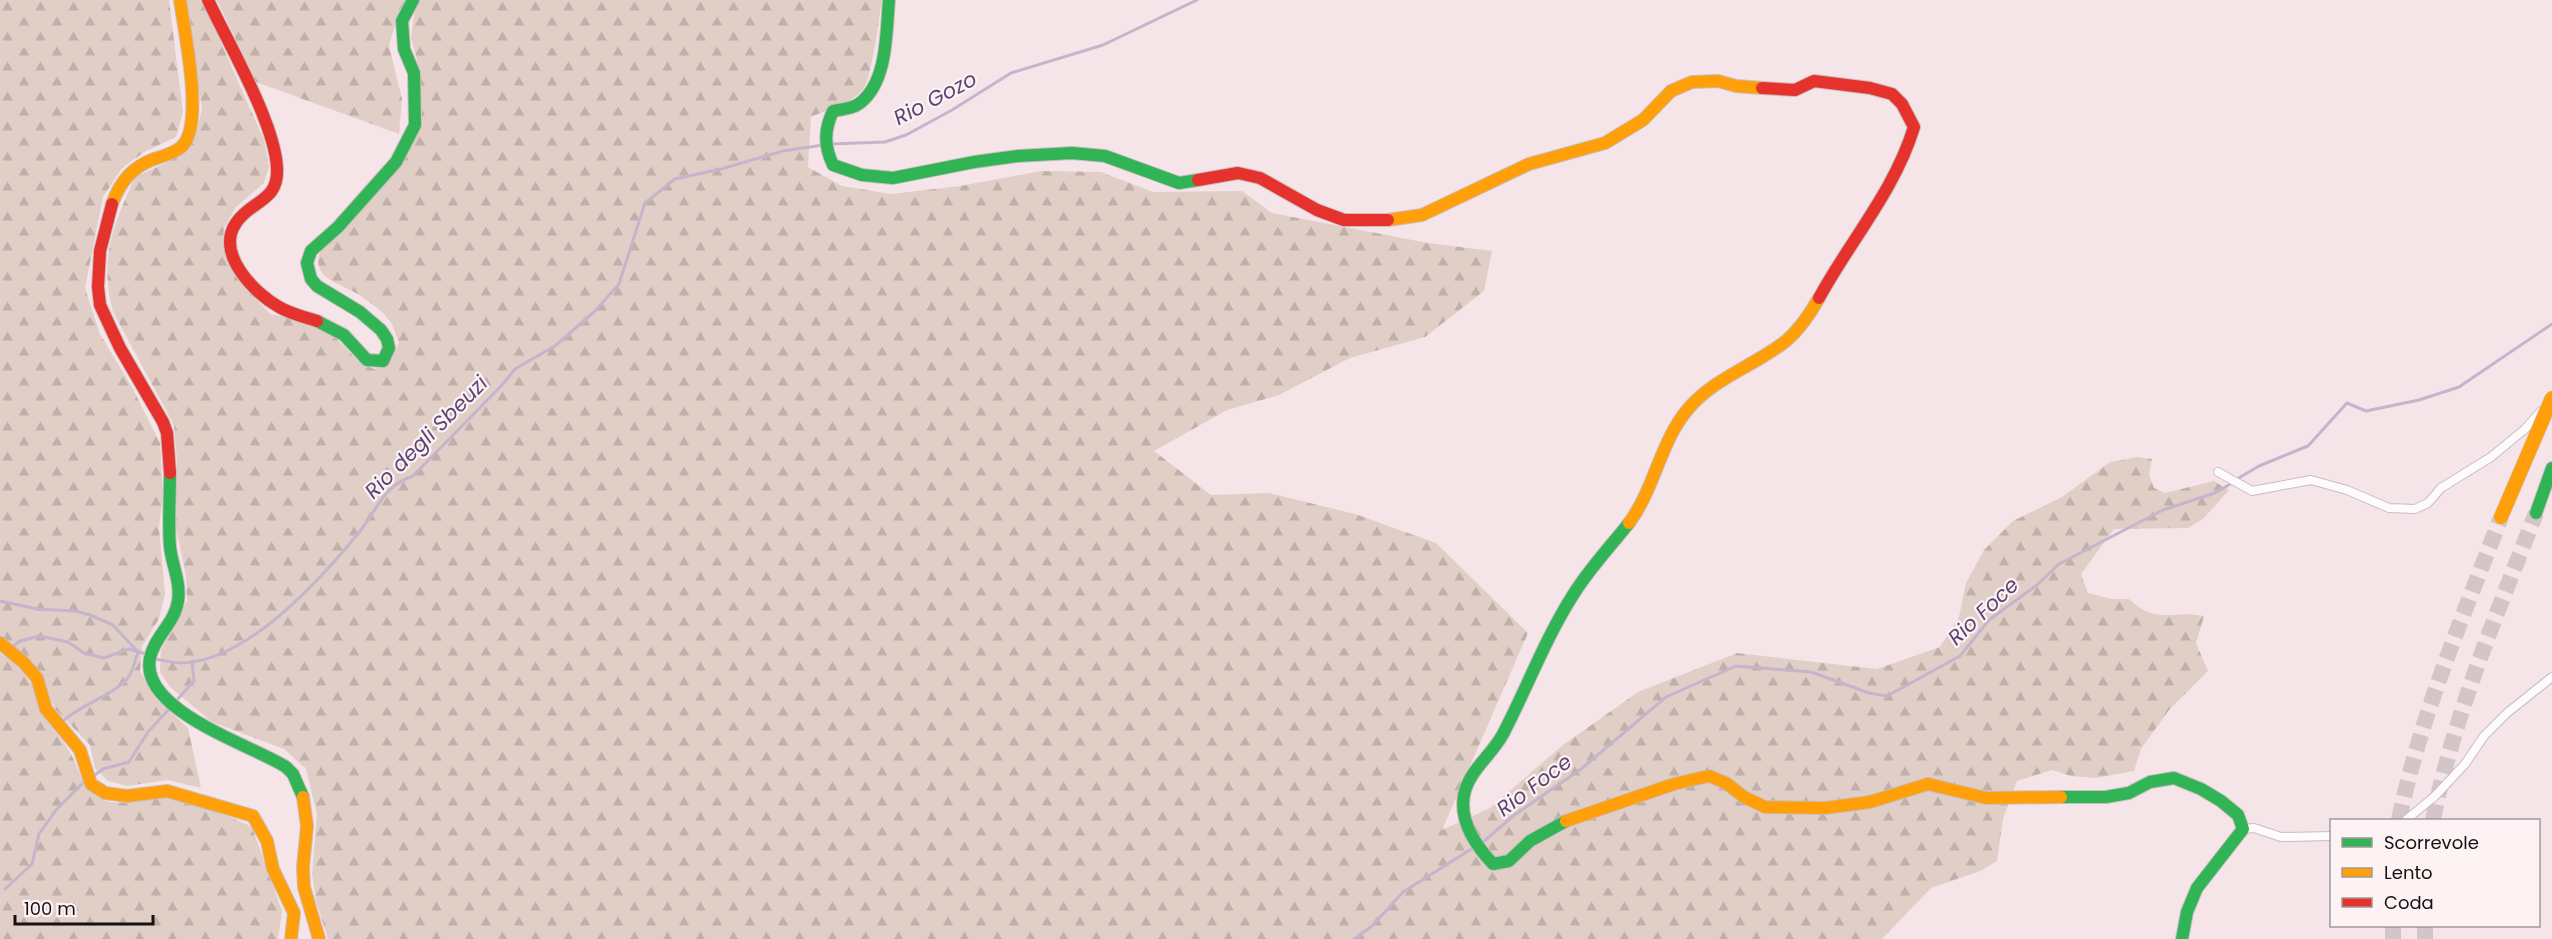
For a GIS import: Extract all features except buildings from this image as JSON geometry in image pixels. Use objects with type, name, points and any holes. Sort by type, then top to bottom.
[{"type":"main road","points":[[180,0],[193,121],[190,136],[179,149],[134,169],[114,195],[98,263],[99,305],[117,344],[166,429],[169,452],[170,545],[179,590],[178,607],[172,622],[151,653],[149,666],[158,689],[206,729],[279,763],[293,774],[306,809],[307,842],[302,871],[318,939]]},
{"type":"main road","points":[[208,0],[256,102],[276,153],[278,183],[266,199],[249,207],[231,229],[230,249],[236,263],[248,281],[270,302],[293,314],[319,321],[340,332],[360,356],[371,363],[383,361],[389,348],[385,333],[369,319],[317,286],[311,279],[307,262],[311,251],[338,227],[396,162],[415,125],[414,73],[404,49],[402,21],[414,0]]},
{"type":"main road","points":[[889,0],[878,80],[859,104],[833,111],[825,132],[826,152],[833,165],[862,175],[893,178],[975,162],[1018,156],[1072,153],[1105,156],[1179,183],[1238,173],[1260,178],[1317,210],[1344,220],[1394,220],[1422,215],[1529,164],[1605,143],[1643,120],[1671,91],[1692,82],[1718,81],[1736,86],[1795,90],[1814,81],[1840,83],[1892,94],[1902,104],[1914,127],[1910,143],[1878,205],[1843,254],[1804,323],[1774,350],[1713,384],[1686,411],[1669,443],[1655,479],[1636,514],[1573,594],[1545,645],[1500,738],[1473,774],[1464,794],[1463,814],[1470,834],[1482,854],[1493,864],[1501,864],[1509,861],[1530,841],[1572,817],[1674,784],[1709,777],[1726,783],[1744,797],[1765,807],[1825,808],[1870,802],[1928,784],[1986,798],[2052,799],[2117,795],[2128,793],[2150,782],[2174,778],[2201,789],[2221,801],[2238,815],[2243,829],[2235,845],[2206,874],[2194,891],[2187,911],[2182,939]]},
{"type":"main road","points":[[2501,517],[2552,399]]},
{"type":"main road","points":[[2535,513],[2552,468]]},
{"type":"main road","points":[[0,643],[23,662],[37,678],[46,710],[80,750],[85,772],[91,784],[105,793],[127,796],[167,791],[253,816],[267,841],[273,869],[294,913],[291,939]]},
{"type":"street","points":[[2218,472],[2252,490],[2311,480],[2347,490],[2389,508],[2415,509],[2428,503],[2441,488],[2491,457],[2525,429],[2552,399]]},
{"type":"street","points":[[2407,819],[2435,796],[2465,764],[2484,736],[2507,713],[2552,677]]},
{"type":"street","points":[[2243,829],[2254,828],[2281,837],[2330,836]]},
{"type":"green space","points":[[0,0],[169,0],[183,112],[176,137],[146,151],[122,168],[103,197],[85,288],[100,334],[133,389],[160,443],[163,493],[159,528],[165,594],[159,619],[142,646],[140,671],[156,699],[188,728],[201,788],[168,780],[127,786],[108,781],[95,768],[90,745],[55,709],[31,661],[0,636]]},
{"type":"green space","points":[[186,0],[202,0],[264,140],[269,167],[264,183],[236,207],[224,228],[223,241],[229,262],[246,288],[270,314],[307,322],[330,332],[358,361],[374,369],[388,366],[399,343],[391,323],[381,311],[361,296],[323,274],[318,260],[321,250],[398,167],[422,121],[420,72],[411,37],[415,8],[419,0],[882,0],[872,59],[864,88],[847,102],[811,117],[808,167],[842,186],[891,194],[960,186],[1041,171],[1101,172],[1153,192],[1242,191],[1272,213],[1428,243],[1492,251],[1484,291],[1425,337],[1350,358],[1279,395],[1227,410],[1154,451],[1211,495],[1269,493],[1355,514],[1436,543],[1528,633],[1442,830],[1490,808],[1563,745],[1638,692],[1737,653],[1877,669],[1940,647],[1959,617],[1966,583],[1984,550],[2013,521],[2062,497],[2110,462],[2138,457],[2152,459],[2149,475],[2154,488],[2165,493],[2214,481],[2229,490],[2204,518],[2188,528],[2114,529],[2081,574],[2088,593],[2111,599],[2129,599],[2148,612],[2157,614],[2204,616],[2196,643],[2208,671],[2169,710],[2141,749],[2134,771],[2096,778],[2071,776],[2052,770],[2017,781],[2003,819],[1997,861],[1980,871],[1931,888],[1882,939],[328,939],[316,901],[312,874],[317,814],[306,769],[284,749],[212,722],[170,687],[160,672],[161,650],[187,601],[186,576],[176,528],[177,461],[174,425],[113,312],[107,274],[110,242],[135,177],[174,159],[193,141],[202,110]]},
{"type":"green space","points":[[217,0],[406,0],[399,11],[389,46],[402,99],[399,134],[256,82]]},
{"type":"green space","points":[[0,653],[28,678],[44,717],[69,750],[84,782],[95,795],[104,800],[122,803],[170,797],[211,810],[252,827],[282,911],[278,939],[0,939]]},
{"type":"waterway","name":"Rio Gozo","points":[[830,144],[885,142],[906,135],[952,110],[1011,73],[1103,45],[1197,0]]},
{"type":"waterway","name":"Rio degli Sbeuzi","points":[[154,659],[181,663],[206,659],[232,649],[282,614],[305,593],[361,530],[388,491],[413,476],[515,369],[555,346],[595,311],[619,284],[645,203],[675,179],[721,169],[783,151],[823,145]]},
{"type":"waterway","name":"Rio Foce","points":[[2237,479],[2259,466],[2308,446],[2347,403],[2366,411],[2419,400],[2459,387],[2552,324]]},
{"type":"waterway","name":"Rio Foce","points":[[1482,843],[1513,816],[1581,769],[1666,697],[1736,666],[1811,672],[1869,693],[1887,696],[1960,656],[1989,620],[2037,585],[2059,564],[2163,510],[2215,493],[2232,483]]},
{"type":"waterway","points":[[0,601],[37,609],[75,611],[90,615],[113,625],[138,652],[131,673],[121,685],[63,721]]},
{"type":"waterway","name":"Rio degli Sbeuzi","points":[[12,647],[20,641],[40,636],[68,642],[84,653],[104,658],[129,649],[146,654]]},
{"type":"waterway","points":[[176,701],[194,681],[192,661]]},
{"type":"waterway","points":[[92,777],[103,769],[129,762],[148,732],[172,706]]},
{"type":"waterway","points":[[5,889],[32,864],[39,834],[56,810],[85,781]]},
{"type":"waterway","name":"Rio Foce","points":[[1354,939],[1372,926],[1403,892],[1473,848]]},
{"type":"tunnel","points":[[2433,819],[2452,742],[2465,703],[2536,513]]},
{"type":"tunnel","points":[[2399,819],[2430,705],[2501,517]]},
{"type":"tunnel","points":[[2393,927],[2393,939]]},
{"type":"tunnel","points":[[2425,927],[2425,939]]},
{"type":"traffic: fast","points":[[317,321],[344,335],[367,360],[383,361],[389,348],[387,339],[381,330],[360,312],[317,286],[311,279],[307,263],[311,251],[338,227],[396,162],[415,125],[414,73],[404,49],[402,21],[413,0]]},
{"type":"traffic: fast","points":[[889,0],[884,55],[876,82],[860,103],[851,108],[833,111],[830,118],[826,138],[833,165],[862,175],[893,178],[974,162],[1018,156],[1072,153],[1105,156],[1179,183],[1198,180]]},
{"type":"traffic: fast","points":[[2536,513],[2552,468]]},
{"type":"traffic: fast","points":[[170,473],[169,538],[179,594],[173,616],[152,650],[151,677],[162,694],[202,725],[286,767],[293,774],[303,797]]},
{"type":"traffic: fast","points":[[1566,821],[1530,841],[1509,861],[1493,864],[1475,841],[1466,824],[1464,795],[1476,770],[1503,734],[1554,629],[1579,585],[1629,523]]},
{"type":"traffic: fast","points":[[2061,797],[2106,797],[2129,793],[2150,782],[2174,778],[2201,789],[2238,815],[2243,829],[2197,888],[2187,912],[2182,939]]},
{"type":"traffic: slow","points":[[112,204],[123,182],[133,171],[146,162],[177,150],[188,137],[192,121],[191,78],[180,0]]},
{"type":"traffic: slow","points":[[1388,220],[1422,215],[1529,164],[1605,143],[1643,120],[1671,91],[1692,82],[1718,81],[1736,86],[1762,88]]},
{"type":"traffic: slow","points":[[1629,523],[1645,495],[1678,422],[1688,409],[1698,398],[1722,380],[1786,341],[1804,321],[1819,298]]},
{"type":"traffic: slow","points":[[2501,517],[2552,398]]},
{"type":"traffic: slow","points":[[0,643],[23,662],[37,678],[46,709],[80,750],[91,784],[105,793],[127,796],[167,791],[253,816],[267,841],[273,869],[294,913],[291,939]]},
{"type":"traffic: slow","points":[[1566,821],[1674,784],[1709,776],[1726,783],[1744,797],[1765,807],[1825,808],[1870,802],[1928,784],[1986,798],[2061,797]]},
{"type":"traffic: slow","points":[[303,797],[307,826],[303,867],[304,887],[319,939]]},
{"type":"traffic: jam","points":[[208,0],[260,106],[274,150],[277,168],[274,188],[263,200],[242,215],[236,223],[231,235],[230,247],[234,259],[249,282],[269,301],[288,312],[317,321]]},
{"type":"traffic: jam","points":[[1762,88],[1795,90],[1814,81],[1870,88],[1892,94],[1902,104],[1914,127],[1906,150],[1884,194],[1819,298]]},
{"type":"traffic: jam","points":[[1198,180],[1238,173],[1260,178],[1317,210],[1344,220],[1388,220]]},
{"type":"traffic: jam","points":[[112,204],[100,251],[98,287],[100,305],[120,348],[163,422],[167,433],[170,473]]}]
